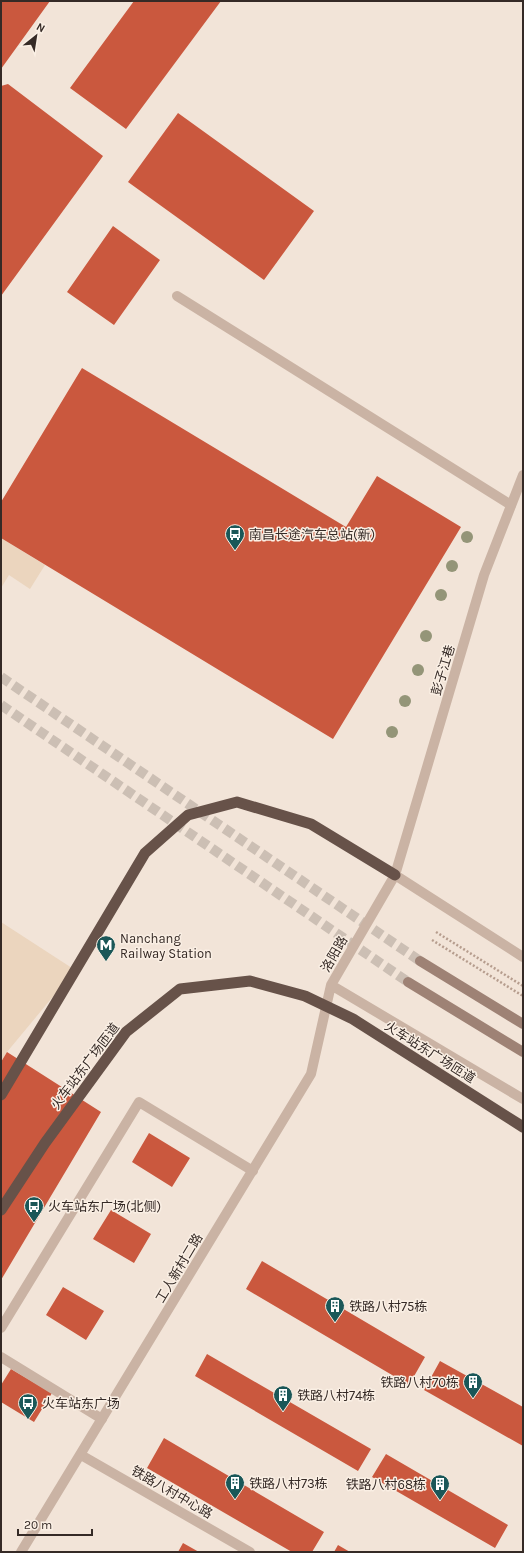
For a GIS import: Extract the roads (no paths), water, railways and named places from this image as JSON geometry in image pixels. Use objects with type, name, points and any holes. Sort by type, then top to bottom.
[{"type":"highway","points":[[1,1095],[145,853],[188,815],[237,802],[311,824],[395,875]]},
{"type":"highway","name":"火车站东广场匝道","points":[[1,1210],[45,1143],[126,1032],[180,989],[250,981],[305,996],[353,1019],[523,1127]]},
{"type":"main road","points":[[420,961],[523,1024]]},
{"type":"main road","points":[[408,982],[523,1052]]},
{"type":"street","points":[[176,296],[511,505]]},
{"type":"street","name":"彭子江巷","points":[[395,875],[484,575],[523,475]]},
{"type":"street","points":[[395,875],[523,957]]},
{"type":"street","name":"洛阳路","points":[[395,875],[331,985],[523,1098]]},
{"type":"street","name":"工人新村二路","points":[[21,1552],[311,1074],[331,985]]},
{"type":"street","points":[[1,1328],[139,1102],[253,1171]]},
{"type":"street","points":[[1,1357],[102,1419]]},
{"type":"street","name":"铁路八村中心路","points":[[80,1455],[250,1552]]},
{"type":"tunnel","points":[[1,677],[420,961]]},
{"type":"tunnel","points":[[1,705],[408,982]]},
{"type":"place","name":"南昌长途汽车总站(新)","points":[[235,551]]},
{"type":"place","name":"Nanchang Railway Station","points":[[106,962]]},
{"type":"place","name":"火车站东广场(北侧)","points":[[34,1223]]},
{"type":"place","name":"铁路八村75栋","points":[[335,1323]]},
{"type":"place","name":"铁路八村70栋","points":[[473,1399]]},
{"type":"place","name":"铁路八村74栋","points":[[283,1412]]},
{"type":"place","name":"火车站东广场","points":[[28,1420]]},
{"type":"place","name":"铁路八村73栋","points":[[235,1500]]},
{"type":"place","name":"铁路八村68栋","points":[[440,1501]]}]
